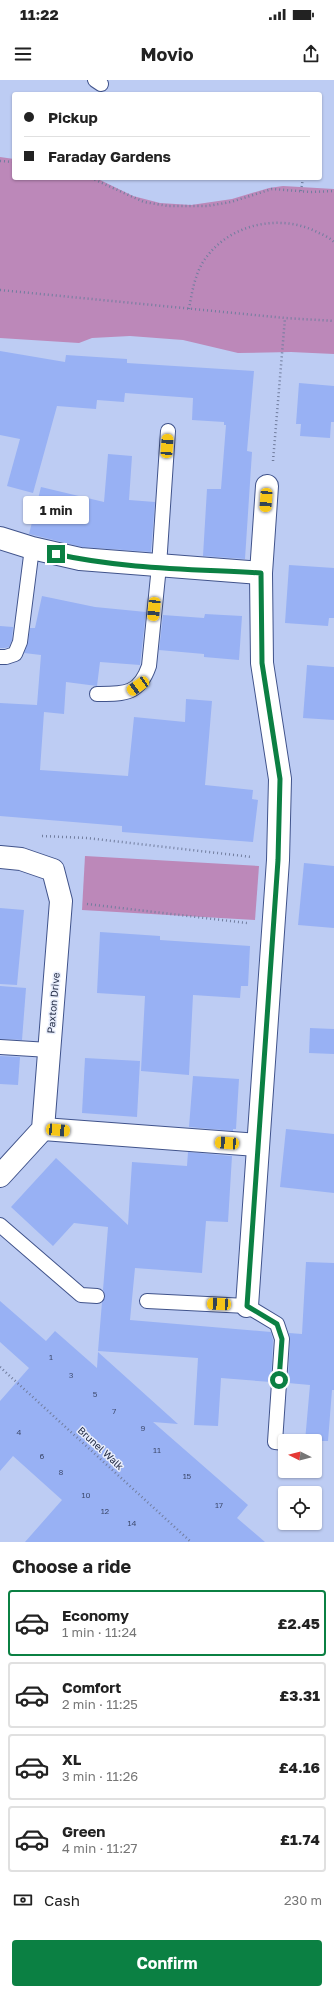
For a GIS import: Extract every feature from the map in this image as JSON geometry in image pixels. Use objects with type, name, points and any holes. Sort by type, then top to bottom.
[{"type":"street","points":[[247,1306],[278,860],[280,779],[262,663],[261,573],[267,486]]},
{"type":"street","points":[[0,538],[32,548],[80,559],[261,573]]},
{"type":"street","name":"Paxton Drive","points":[[11,858],[53,870],[61,901],[43,1129]]},
{"type":"street","points":[[0,1176],[43,1129],[258,1145]]},
{"type":"lane","points":[[97,694],[129,692],[138,686],[145,677],[149,666],[159,566],[168,431]]},
{"type":"lane","points":[[0,657],[15,654],[20,642],[32,548]]},
{"type":"lane","points":[[0,1047],[49,1050]]},
{"type":"lane","points":[[0,1225],[81,1295],[97,1296]]},
{"type":"lane","points":[[147,1301],[247,1306],[277,1324],[282,1339],[275,1442],[278,1442]]},
{"type":"path","points":[[0,161],[12,162]]},
{"type":"path","points":[[95,180],[144,202],[168,206],[207,206],[231,202],[272,189],[311,192],[334,191]]},
{"type":"path","points":[[301,191],[303,180]]},
{"type":"path","points":[[189,309],[194,284],[205,259],[223,242],[241,230],[262,224],[287,222],[310,228],[334,242]]},
{"type":"path","points":[[0,290],[285,318],[334,321]]},
{"type":"path","points":[[267,486],[272,471],[285,318]]},
{"type":"path","points":[[11,858],[23,835],[87,838],[278,860]]},
{"type":"path","points":[[61,901],[273,926]]},
{"type":"path","name":"Brunel Walk","points":[[0,1367],[191,1542]]},
{"type":"shaded area","points":[[0,157],[12,159],[12,180],[100,180],[133,196],[160,203],[191,205],[232,199],[269,188],[283,186],[334,189],[334,354],[291,352],[238,353],[183,340],[130,336],[92,338],[79,343],[0,338]]},
{"type":"shaded area","points":[[85,856],[259,866],[255,920],[82,910]]},
{"type":"building","points":[[0,351],[65,362],[66,355],[127,359],[127,363],[254,371],[247,451],[252,452],[245,559],[203,556],[207,489],[221,489],[226,425],[224,425],[224,422],[192,420],[193,398],[125,393],[124,402],[97,400],[96,409],[57,406],[33,493],[7,486],[20,439],[0,435]]},
{"type":"building","points":[[299,383],[334,386],[334,422],[331,422],[330,438],[300,436],[301,424],[296,424]]},
{"type":"building","points":[[108,454],[132,456],[129,500],[155,502],[151,552],[82,547],[29,534],[41,487],[104,502]]},
{"type":"building","points":[[289,565],[334,568],[334,618],[329,618],[328,626],[285,623]]},
{"type":"building","points":[[42,596],[95,607],[146,612],[140,665],[100,662],[97,686],[66,682],[64,714],[44,712],[40,770],[128,776],[134,717],[185,722],[186,699],[212,701],[205,785],[253,790],[252,799],[258,800],[253,842],[122,832],[122,826],[0,816],[0,703],[37,705],[41,655],[24,653],[28,643],[30,628],[35,628]]},
{"type":"building","points":[[205,614],[242,616],[239,660],[204,657],[204,654],[159,650],[163,615],[204,618]]},
{"type":"building","points":[[0,626],[13,627],[12,640],[9,647],[0,648]]},
{"type":"building","points":[[307,665],[334,667],[334,720],[303,718]]},
{"type":"building","points":[[304,863],[334,866],[334,928],[298,925]]},
{"type":"building","points":[[0,908],[24,910],[17,985],[0,984]]},
{"type":"building","points":[[100,932],[160,936],[160,940],[250,946],[248,986],[241,986],[240,998],[193,995],[189,1075],[141,1071],[145,996],[97,993]]},
{"type":"building","points":[[0,986],[26,988],[22,1040],[0,1039]]},
{"type":"building","points":[[310,1028],[334,1029],[334,1054],[309,1053]]},
{"type":"building","points":[[0,1056],[20,1057],[18,1085],[0,1084]]},
{"type":"building","points":[[85,1058],[140,1061],[137,1117],[82,1113]]},
{"type":"building","points":[[193,1076],[239,1079],[236,1129],[233,1129],[233,1131],[189,1127]]},
{"type":"building","points":[[286,1129],[334,1134],[334,1193],[280,1187]]},
{"type":"building","points":[[188,1152],[232,1156],[228,1222],[206,1221],[202,1273],[135,1268],[130,1320],[271,1332],[273,1340],[271,1382],[221,1378],[218,1426],[194,1425],[198,1358],[98,1351],[102,1302],[105,1297],[103,1290],[108,1227],[74,1223],[53,1246],[11,1207],[56,1158],[128,1225],[132,1162],[187,1166]]},
{"type":"building","points":[[306,1262],[334,1263],[334,1390],[332,1390],[328,1441],[322,1441],[322,1434],[306,1434],[310,1385],[288,1383],[289,1333],[302,1334]]},
{"type":"building","points":[[0,1301],[46,1341],[55,1331],[97,1368],[98,1352],[178,1424],[153,1422],[248,1505],[237,1518],[265,1542],[25,1542],[62,1500],[13,1456],[0,1471],[0,1401],[29,1368],[0,1342]]},
{"type":"route","points":[[56,554],[80,559],[261,573],[262,663],[280,779],[278,860],[247,1306],[277,1324],[282,1339],[279,1380]]}]
